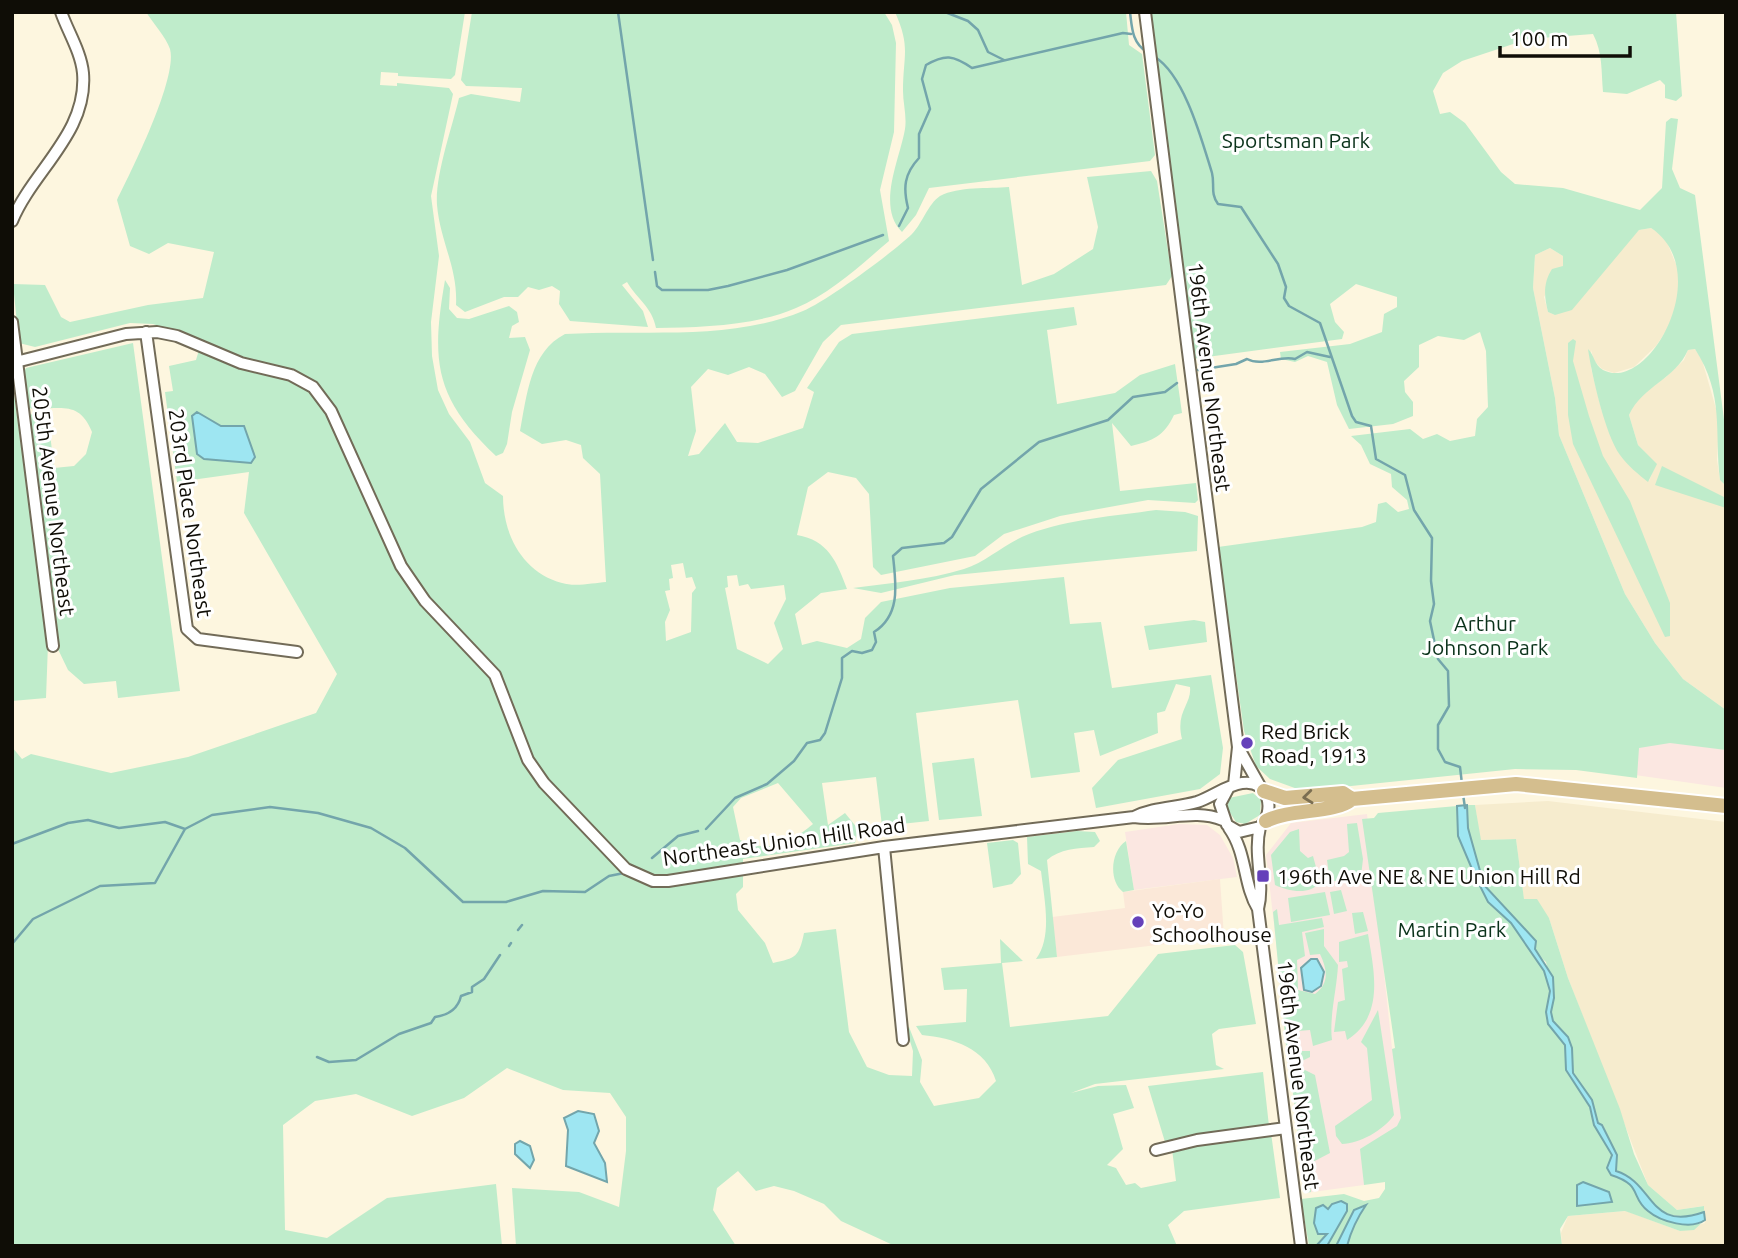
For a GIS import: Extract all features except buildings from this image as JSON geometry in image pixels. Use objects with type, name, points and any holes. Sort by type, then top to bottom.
[{"type":"main road","points":[[1263,824],[1294,811],[1345,805],[1352,799],[1485,785],[1553,786],[1726,806]]},
{"type":"main road","points":[[1262,789],[1285,798],[1343,793],[1352,799]]},
{"type":"street","points":[[12,222],[28,190],[77,120],[82,102],[83,74],[79,56],[61,12]]},
{"type":"street","name":"196th Avenue Northeast","points":[[1144,12],[1238,747],[1231,787]]},
{"type":"street","name":"205th Avenue Northeast","points":[[12,322],[53,646]]},
{"type":"street","name":"Northeast Union Hill Road","points":[[15,362],[146,331],[177,336],[231,360],[291,375],[313,387],[324,398],[411,583],[495,675],[528,760],[544,783],[626,869],[653,881],[668,881],[884,847],[1134,817],[1149,819],[1200,813],[1225,822]]},
{"type":"street","name":"203rd Place Northeast","points":[[146,331],[187,629],[198,639],[297,652]]},
{"type":"street","name":"196th Avenue Northeast","points":[[1238,747],[1262,789]]},
{"type":"street","points":[[1248,782],[1262,789],[1270,806],[1263,824],[1239,832],[1225,822],[1220,804],[1231,787],[1248,782]]},
{"type":"street","name":"Northeast Union Hill Road","points":[[1134,817],[1148,810],[1197,802],[1231,787]]},
{"type":"street","name":"196th Avenue Northeast","points":[[1225,822],[1241,850],[1251,897],[1258,909],[1301,1246]]},
{"type":"street","name":"196th Avenue Northeast","points":[[1258,909],[1262,896],[1255,848],[1263,824]]},
{"type":"street","points":[[884,847],[903,1040]]},
{"type":"street","points":[[1156,1150],[1197,1140],[1286,1128]]},
{"type":"shaded area","points":[[1651,228],[1665,237],[1679,272],[1679,294],[1672,322],[1656,346],[1634,367],[1614,373],[1602,369],[1594,361],[1591,350],[1591,368],[1602,412],[1649,481],[1656,464],[1638,445],[1629,415],[1637,398],[1666,377],[1684,360],[1688,350],[1695,349],[1702,360],[1719,419],[1717,460],[1720,480],[1726,486],[1726,710],[1683,679],[1655,643],[1625,594],[1559,435],[1555,398],[1533,288],[1535,255],[1550,248],[1563,256],[1563,266],[1544,297],[1548,312],[1555,315],[1639,230]]},
{"type":"shaded area","points":[[1668,740],[1726,748],[1726,788],[1635,775],[1636,747]]},
{"type":"shaded area","points":[[1548,801],[1726,822],[1726,1246],[1562,1246],[1561,1233],[1568,1216],[1626,1211],[1680,1231],[1705,1223],[1703,1206],[1677,1210],[1648,1185],[1568,978],[1549,918],[1524,900],[1516,839],[1480,840],[1475,805]]},
{"type":"shaded area","points":[[1367,814],[1392,1048],[1418,1126],[1362,1160],[1364,1185],[1305,1193],[1266,855],[1291,823]]},
{"type":"shaded area","points":[[1179,824],[1207,825],[1220,835],[1233,858],[1237,877],[1134,890],[1125,832]]},
{"type":"shaded area","name":"Yo-Yo Schoolhouse","points":[[1220,879],[1224,937],[1057,957],[1052,917],[1125,908],[1123,892]]},
{"type":"green space","points":[[146,12],[465,12],[455,75],[451,79],[398,76],[398,73],[381,72],[380,85],[397,86],[397,83],[449,88],[453,94],[431,196],[439,256],[431,322],[432,356],[438,390],[449,414],[470,442],[485,483],[503,496],[507,524],[518,550],[536,570],[548,578],[567,584],[606,582],[600,474],[583,458],[581,445],[566,440],[542,444],[520,431],[532,376],[537,363],[553,342],[565,334],[716,331],[774,321],[803,311],[843,287],[903,242],[916,230],[940,196],[965,189],[1009,187],[1022,285],[1054,274],[1093,249],[1098,227],[1087,177],[1151,171],[1157,181],[1172,276],[1166,285],[841,325],[823,342],[795,391],[782,397],[765,374],[749,367],[728,375],[708,369],[691,387],[696,431],[688,456],[699,454],[725,423],[737,442],[758,443],[803,428],[814,392],[807,388],[839,342],[852,334],[1074,307],[1077,325],[1047,330],[1057,404],[1115,393],[1140,375],[1175,364],[1182,413],[1174,415],[1162,433],[1152,440],[1131,446],[1112,423],[1120,491],[1196,483],[1198,500],[1195,503],[1148,500],[1060,516],[1004,534],[975,556],[881,575],[873,567],[869,494],[856,478],[828,472],[808,487],[797,535],[824,547],[835,561],[847,589],[821,593],[795,614],[802,645],[817,641],[847,648],[861,639],[865,618],[881,602],[950,588],[1064,577],[1070,624],[1101,622],[1112,688],[1211,675],[1223,748],[1220,774],[1200,789],[1096,808],[1092,788],[1118,760],[1182,739],[1182,715],[1190,687],[1176,684],[1165,711],[1157,713],[1158,733],[1100,756],[1094,730],[1074,733],[1080,772],[1031,778],[1018,700],[916,713],[929,821],[882,826],[876,777],[822,783],[828,825],[845,813],[858,829],[855,843],[743,859],[743,887],[736,894],[738,910],[765,943],[773,963],[795,955],[804,933],[836,929],[849,1032],[867,1067],[889,1075],[912,1076],[913,1051],[906,1028],[909,1027],[922,1060],[920,1082],[934,1106],[979,1098],[996,1081],[985,1060],[976,1053],[956,1042],[922,1035],[916,1026],[966,1022],[967,989],[944,990],[941,968],[1001,963],[1000,939],[1023,961],[1002,963],[1010,1027],[1108,1016],[1158,954],[1235,945],[1243,952],[1256,1024],[1219,1029],[1212,1034],[1216,1065],[1224,1069],[1095,1084],[1071,1093],[1098,1086],[1126,1085],[1134,1108],[1113,1114],[1123,1149],[1107,1165],[1116,1168],[1126,1185],[1135,1183],[1141,1188],[1176,1181],[1172,1149],[1271,1133],[1280,1198],[1184,1211],[1168,1225],[1177,1246],[895,1246],[841,1221],[824,1204],[794,1191],[774,1186],[756,1191],[738,1171],[717,1188],[713,1210],[736,1246],[516,1246],[512,1188],[579,1192],[619,1207],[626,1151],[626,1117],[610,1093],[563,1090],[507,1068],[464,1098],[412,1116],[356,1094],[315,1101],[283,1125],[285,1230],[327,1238],[387,1198],[496,1184],[502,1246],[12,1246],[12,747],[22,759],[31,754],[111,773],[188,757],[316,713],[337,674],[244,513],[249,472],[177,482],[165,392],[173,391],[169,366],[196,360],[202,340],[153,324],[130,323],[35,347],[19,343],[13,284],[45,285],[61,317],[70,322],[148,305],[203,298],[214,252],[168,243],[149,254],[130,246],[117,200],[152,125],[171,63],[168,44]],"holes":[[[683,563],[686,578],[692,577],[696,588],[692,593],[691,632],[666,641],[665,622],[670,610],[665,591],[670,590],[669,579],[673,578],[671,565]],[[737,575],[739,586],[748,584],[751,589],[784,585],[786,599],[774,623],[783,649],[768,664],[737,649],[725,588],[728,587],[727,576]],[[778,783],[813,824],[779,844],[751,844],[740,840],[733,807],[741,798]]]},
{"type":"green space","points":[[472,12],[884,12],[892,25],[896,43],[894,132],[880,190],[889,241],[845,278],[809,302],[780,314],[746,322],[656,328],[648,309],[627,282],[622,285],[643,311],[648,327],[570,321],[559,304],[560,291],[552,286],[539,290],[528,287],[518,297],[504,297],[465,312],[456,305],[452,267],[437,205],[445,152],[459,98],[471,94],[520,102],[522,88],[466,86],[461,80]]},
{"type":"green space","points":[[895,12],[1126,12],[1129,45],[1142,54],[1155,155],[1150,161],[929,188],[916,215],[902,232],[894,221],[890,196],[905,124],[905,43]]},
{"type":"green space","points":[[1151,12],[1676,12],[1682,96],[1676,101],[1665,98],[1665,85],[1660,80],[1627,94],[1603,92],[1600,55],[1593,34],[1528,39],[1462,61],[1443,73],[1433,91],[1440,114],[1450,112],[1465,123],[1501,172],[1515,184],[1563,188],[1640,210],[1662,188],[1666,122],[1671,118],[1678,119],[1672,169],[1680,188],[1695,195],[1726,435],[1726,486],[1720,480],[1715,398],[1711,382],[1695,349],[1688,350],[1675,369],[1642,396],[1629,415],[1638,445],[1657,464],[1648,482],[1630,466],[1614,446],[1600,404],[1588,349],[1603,370],[1621,373],[1639,364],[1656,347],[1669,324],[1677,298],[1677,272],[1669,247],[1651,228],[1639,230],[1572,310],[1555,315],[1548,312],[1545,295],[1547,279],[1552,269],[1563,266],[1563,256],[1550,248],[1535,255],[1533,288],[1555,398],[1559,435],[1625,594],[1655,643],[1683,679],[1726,710],[1726,750],[1670,743],[1639,748],[1637,778],[1576,770],[1515,769],[1303,791],[1270,779],[1256,766],[1244,731],[1218,547],[1362,527],[1376,522],[1378,504],[1386,502],[1398,512],[1409,509],[1407,500],[1392,487],[1391,474],[1370,464],[1361,445],[1351,436],[1410,429],[1423,439],[1437,434],[1450,441],[1475,436],[1477,419],[1488,407],[1486,351],[1480,332],[1464,340],[1438,336],[1419,345],[1419,367],[1404,381],[1405,392],[1413,402],[1413,416],[1393,424],[1349,429],[1337,405],[1327,362],[1308,356],[1295,362],[1281,359],[1280,352],[1350,344],[1382,332],[1384,314],[1397,307],[1397,297],[1356,284],[1330,304],[1335,322],[1344,332],[1342,339],[1192,359]]},
{"type":"green space","points":[[445,280],[450,288],[449,309],[457,318],[469,319],[509,306],[517,312],[519,322],[512,326],[509,338],[525,337],[530,350],[512,412],[507,444],[503,453],[496,456],[460,415],[442,376],[438,333]]},
{"type":"green space","points":[[1573,339],[1576,341],[1573,361],[1603,456],[1630,501],[1670,603],[1670,636],[1665,637],[1573,444],[1568,415],[1568,343]]},
{"type":"green space","points":[[133,343],[180,691],[118,698],[116,681],[84,684],[68,670],[56,645],[27,414],[48,416],[54,468],[74,466],[86,454],[92,432],[80,414],[73,410],[26,408],[22,375],[26,368]]},
{"type":"green space","points":[[12,379],[48,644],[46,698],[12,701]]},
{"type":"green space","points":[[1662,466],[1726,498],[1726,508],[1655,485]]},
{"type":"green space","points":[[1156,510],[1185,512],[1198,516],[1197,551],[955,575],[881,593],[853,588],[950,573],[964,569],[1020,538],[1044,529]]},
{"type":"green space","points":[[1194,620],[1205,622],[1207,642],[1149,650],[1144,626]]},
{"type":"green space","points":[[974,758],[982,816],[939,820],[932,763]]},
{"type":"green space","points":[[1253,793],[1261,800],[1260,815],[1245,824],[1236,822],[1227,808],[1229,798]]},
{"type":"green space","name":"Martin Park","points":[[1467,805],[1475,805],[1481,840],[1516,839],[1524,899],[1537,899],[1549,918],[1568,978],[1648,1185],[1677,1210],[1704,1206],[1704,1212],[1689,1216],[1668,1214],[1649,1201],[1636,1182],[1616,1172],[1617,1155],[1603,1125],[1598,1123],[1592,1100],[1573,1073],[1572,1048],[1568,1037],[1553,1021],[1551,1012],[1554,998],[1546,962],[1526,944],[1544,971],[1550,991],[1546,1012],[1548,1024],[1565,1045],[1566,1070],[1590,1108],[1594,1125],[1612,1155],[1607,1168],[1611,1175],[1631,1183],[1648,1211],[1700,1224],[1705,1220],[1694,1230],[1680,1231],[1625,1211],[1568,1216],[1560,1229],[1562,1246],[1309,1246],[1301,1199],[1344,1194],[1364,1201],[1379,1198],[1385,1189],[1385,1182],[1364,1185],[1360,1149],[1397,1126],[1401,1118],[1392,1049],[1395,1048],[1362,819],[1374,818],[1378,813],[1457,806],[1458,836],[1473,845],[1468,828]]},
{"type":"green space","points":[[1357,823],[1363,859],[1361,876],[1330,882],[1327,860],[1349,852],[1347,824]]},
{"type":"green space","points":[[1299,829],[1300,851],[1308,858],[1313,856],[1320,882],[1305,891],[1275,885],[1271,855],[1290,832]]},
{"type":"green space","points":[[1077,831],[1095,832],[1100,841],[1094,847],[1063,851],[1047,860],[1057,957],[1036,959],[1046,928],[1045,905],[1041,871],[1028,864],[1027,837]]},
{"type":"green space","points":[[1013,840],[1018,843],[1021,874],[1012,884],[993,888],[987,843]]},
{"type":"green space","points":[[1126,841],[1134,890],[1123,892],[1115,880],[1113,866],[1117,852]]},
{"type":"green space","points":[[1341,890],[1347,911],[1334,914],[1330,892]]},
{"type":"green space","points":[[1325,892],[1330,915],[1291,922],[1288,898]]},
{"type":"green space","points":[[1277,909],[1279,925],[1322,918],[1324,927],[1302,932],[1305,956],[1297,960],[1298,990],[1315,994],[1323,985],[1326,975],[1320,954],[1310,955],[1305,933],[1324,929],[1324,946],[1338,965],[1332,1040],[1313,1046],[1310,1030],[1298,1031],[1299,1051],[1310,1051],[1310,1057],[1302,1061],[1287,1056],[1273,912]]},
{"type":"green space","points":[[1363,912],[1368,931],[1355,934],[1352,913]]},
{"type":"green space","points":[[1368,934],[1374,977],[1372,1006],[1359,1030],[1347,1040],[1345,1031],[1334,1032],[1338,1002],[1345,1000],[1342,969],[1348,967],[1347,961],[1339,962],[1339,942]]},
{"type":"green space","points":[[1378,1010],[1394,1115],[1371,1135],[1356,1142],[1342,1144],[1336,1136],[1335,1126],[1372,1100],[1367,1048],[1361,1042]]},
{"type":"green space","points":[[1305,1070],[1315,1075],[1330,1153],[1307,1165],[1311,1192],[1305,1193],[1291,1077]]},
{"type":"green space","points":[[1263,1072],[1269,1126],[1165,1142],[1148,1086]]},
{"type":"water","points":[[197,412],[221,426],[244,426],[255,457],[251,463],[204,459],[197,454],[192,416]]},
{"type":"water","points":[[1467,805],[1468,828],[1484,885],[1536,941],[1535,949],[1553,977],[1553,1021],[1568,1037],[1572,1048],[1573,1073],[1592,1100],[1598,1123],[1602,1125],[1617,1155],[1616,1171],[1629,1177],[1662,1211],[1672,1216],[1704,1212],[1705,1220],[1684,1224],[1660,1218],[1643,1206],[1628,1183],[1611,1175],[1607,1168],[1612,1155],[1594,1125],[1590,1107],[1566,1070],[1565,1045],[1548,1024],[1546,1012],[1550,991],[1544,971],[1511,923],[1488,902],[1458,836],[1457,806]]},
{"type":"water","points":[[1311,959],[1317,959],[1324,972],[1321,986],[1312,992],[1304,990],[1301,968]]},
{"type":"water","points":[[578,1111],[594,1114],[599,1131],[594,1143],[605,1163],[607,1182],[566,1166],[568,1130],[564,1118]]},
{"type":"water","points":[[520,1141],[530,1146],[534,1160],[530,1168],[515,1154],[515,1144]]},
{"type":"water","points":[[1583,1182],[1609,1192],[1612,1202],[1577,1206],[1577,1185]]},
{"type":"water","points":[[1341,1201],[1347,1204],[1347,1211],[1327,1246],[1316,1246],[1327,1234],[1318,1234],[1314,1223],[1316,1208],[1323,1205],[1328,1209],[1332,1204]]},
{"type":"water","points":[[1366,1205],[1347,1246],[1336,1246],[1354,1210]]},
{"type":"waterway","points":[[618,12],[653,260]]},
{"type":"waterway","points":[[945,12],[968,21],[978,30],[988,52],[1004,60]]},
{"type":"waterway","points":[[1130,12],[1136,40],[1147,52]]},
{"type":"waterway","points":[[899,226],[908,208],[906,182],[910,170],[919,158],[919,134],[930,109],[922,79],[926,65],[949,57],[972,68],[1123,33],[1131,34]]},
{"type":"waterway","points":[[1155,57],[1175,79],[1191,110],[1212,173],[1213,193],[1218,204],[1241,207],[1278,264],[1286,287],[1284,298],[1289,306],[1320,323],[1352,416],[1356,422],[1371,426],[1376,459],[1405,475],[1414,510],[1432,538],[1431,581],[1434,604],[1430,621],[1438,659],[1448,671],[1449,706],[1438,725],[1438,749],[1445,762],[1460,767],[1462,784]]},
{"type":"waterway","points":[[655,272],[657,286],[662,290],[708,290],[787,270],[883,235]]},
{"type":"waterway","points":[[1198,370],[1236,364],[1247,359],[1259,362],[1295,359],[1307,352],[1330,357]]},
{"type":"waterway","points":[[706,829],[735,798],[767,784],[794,761],[807,743],[820,740],[825,733],[842,678],[842,658],[852,651],[862,653],[872,650],[876,642],[874,632],[883,625],[893,608],[893,556],[902,548],[944,543],[952,537],[981,489],[1039,442],[1108,420],[1133,397],[1165,392],[1177,383]]},
{"type":"waterway","points":[[1463,794],[1465,808]]},
{"type":"waterway","points":[[12,944],[33,919],[100,886],[155,883],[185,829],[212,815],[270,807],[318,813],[371,828],[405,848],[463,902],[506,902],[543,891],[585,892],[609,876],[624,873]]},
{"type":"waterway","points":[[12,844],[68,823],[88,820],[119,828],[165,822],[185,829]]},
{"type":"waterway","points":[[652,858],[678,836],[698,831]]},
{"type":"waterway","points":[[518,930],[522,925]]},
{"type":"waterway","points":[[317,1057],[329,1062],[356,1060],[399,1034],[431,1023],[435,1017],[452,1011],[461,996],[472,992],[472,987],[484,979],[500,955]]},
{"type":"place","name":"Red Brick Road, 1913","points":[[1247,743]]},
{"type":"place","name":"196th Ave NE & NE Union Hill Rd","points":[[1263,876]]},
{"type":"place","name":"Yo-Yo Schoolhouse","points":[[1138,922]]},
{"type":"park label","name":"Sportsman Park","points":[[1296,140]]},
{"type":"park label","name":"Arthur Johnson Park","points":[[1485,635]]}]
